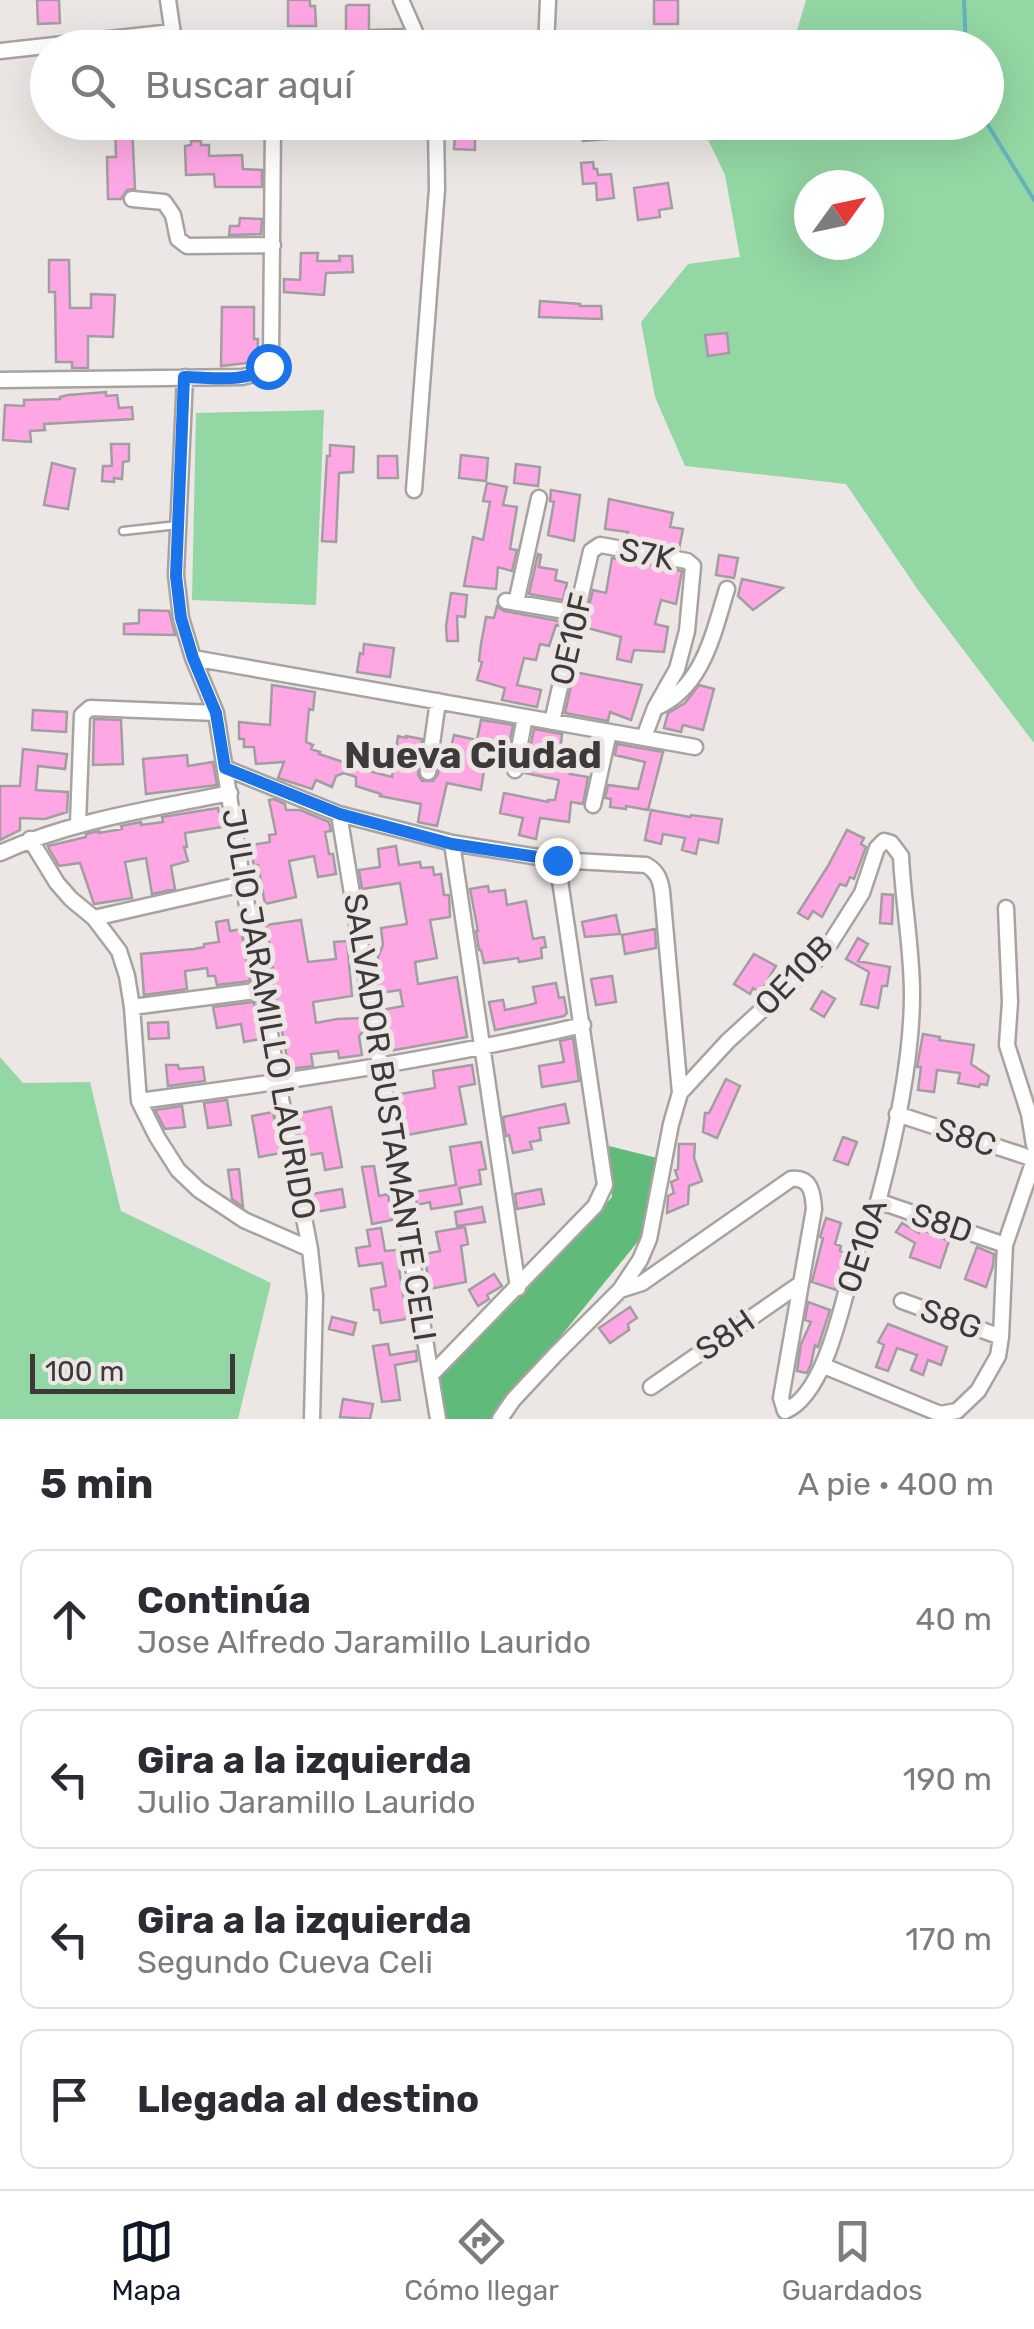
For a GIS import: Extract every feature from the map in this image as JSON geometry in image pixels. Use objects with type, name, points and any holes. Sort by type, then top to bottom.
[{"type":"street","points":[[168,0],[172,30]]},
{"type":"street","points":[[401,0],[414,30]]},
{"type":"street","points":[[547,30],[548,0]]},
{"type":"street","points":[[0,50],[30,48]]},
{"type":"street","points":[[0,380],[242,377],[264,371],[271,357],[273,140]]},
{"type":"street","points":[[414,490],[437,190],[436,140]]},
{"type":"street","points":[[132,199],[164,202],[173,216],[178,239],[188,246],[274,245]]},
{"type":"street","name":"JULIO JARAMILLO LAURIDO","points":[[184,377],[176,576],[179,604],[193,658],[216,713],[242,884],[310,1249],[315,1296],[312,1419]]},
{"type":"street","points":[[539,498],[511,602],[576,612]]},
{"type":"street","name":"S7K","points":[[589,556],[600,545],[687,560],[693,566],[687,631],[677,669],[655,708]]},
{"type":"street","name":"OE10F","points":[[552,722],[589,556]]},
{"type":"street","points":[[644,737],[655,708],[680,694],[698,670],[727,589]]},
{"type":"street","points":[[193,658],[694,747]]},
{"type":"street","points":[[428,772],[438,702]]},
{"type":"street","points":[[78,824],[82,715],[86,711],[90,708],[216,713]]},
{"type":"street","points":[[516,770],[526,717]]},
{"type":"street","points":[[593,805],[609,732]]},
{"type":"street","points":[[225,768],[340,814],[452,844],[557,860],[646,865],[658,876],[680,1093],[670,1124],[648,1239],[640,1260],[620,1290],[554,1355],[500,1419]]},
{"type":"street","points":[[0,853],[78,824],[230,794]]},
{"type":"street","name":"SALVADOR BUSTAMANTE CELI","points":[[340,814],[438,1419]]},
{"type":"street","points":[[30,839],[56,883],[70,900],[94,918],[119,952],[132,1007],[139,1100],[178,1170],[244,1220],[310,1249]]},
{"type":"street","name":"OE10B","points":[[680,1093],[728,1041],[824,954],[862,893],[877,848],[884,841]]},
{"type":"street","name":"OE10A","points":[[782,1415],[801,1399],[824,1366],[858,1251],[878,1201],[906,1075],[912,993],[901,856],[891,842],[884,841]]},
{"type":"street","points":[[452,844],[518,1288]]},
{"type":"street","points":[[432,1374],[596,1206],[605,1185],[557,860]]},
{"type":"street","points":[[94,918],[242,884]]},
{"type":"street","points":[[1006,908],[1010,1002],[1007,1045],[1029,1114],[1034,1145]]},
{"type":"street","points":[[132,1007],[263,990]]},
{"type":"street","points":[[139,1100],[381,1067],[582,1025]]},
{"type":"street","name":"S8C","points":[[897,1114],[1034,1160]]},
{"type":"street","points":[[824,1366],[940,1414],[957,1411],[978,1391],[998,1356],[1005,1245],[1034,1160]]},
{"type":"street","name":"OE10A","points":[[620,1290],[642,1284],[792,1179],[807,1182],[814,1208],[781,1398],[782,1415]]},
{"type":"street","name":"S8D","points":[[878,1201],[1005,1245]]},
{"type":"street","name":"S8H","points":[[651,1387],[800,1284]]},
{"type":"street","name":"S8G","points":[[902,1302],[1001,1337]]},
{"type":"lane","points":[[123,530],[179,526]]},
{"type":"green space","points":[[806,0],[1034,0],[1034,743],[918,590],[846,484],[685,466],[655,397],[641,322],[688,264],[740,257],[725,175],[708,140],[1004,140],[1004,30],[797,30]]},
{"type":"green space","points":[[324,410],[316,605],[192,600],[196,413]]},
{"type":"green space","points":[[0,1057],[23,1083],[90,1082],[121,1211],[271,1283],[238,1419],[0,1419]]},
{"type":"green space","points":[[609,1146],[657,1158],[640,1239],[493,1419],[446,1419],[440,1375],[523,1294],[612,1197]]},
{"type":"building","points":[[37,0],[59,0],[60,23],[38,24]]},
{"type":"building","points":[[288,0],[310,0],[310,6],[315,6],[316,26],[288,26]]},
{"type":"building","points":[[654,0],[678,0],[678,24],[654,24]]},
{"type":"building","points":[[369,5],[369,30],[346,30],[346,6]]},
{"type":"building","points":[[115,140],[133,140],[135,189],[127,190],[121,199],[108,199],[107,157],[116,157]]},
{"type":"building","points":[[455,140],[475,140],[475,150],[454,149]]},
{"type":"building","points":[[191,141],[209,145],[209,156],[242,155],[243,169],[262,170],[262,187],[215,187],[214,174],[186,175],[185,146],[191,145]]},
{"type":"building","points":[[593,162],[598,175],[611,174],[614,198],[597,200],[596,183],[583,184],[581,163]]},
{"type":"building","points":[[668,183],[672,208],[659,210],[660,217],[638,220],[634,188]]},
{"type":"building","points":[[240,218],[262,219],[261,234],[229,235],[230,226],[239,226]]},
{"type":"building","points":[[301,253],[318,253],[317,261],[340,261],[339,256],[352,256],[353,272],[326,273],[324,295],[284,292],[284,279],[300,280]]},
{"type":"building","points":[[49,260],[69,260],[70,308],[91,308],[91,294],[115,295],[113,337],[88,336],[88,368],[56,362],[55,292],[49,292]]},
{"type":"building","points":[[540,301],[601,306],[602,319],[539,317]]},
{"type":"building","points":[[222,307],[254,307],[257,361],[221,366]]},
{"type":"building","points":[[727,333],[729,353],[708,356],[705,335]]},
{"type":"building","points":[[106,392],[106,396],[117,395],[119,408],[132,407],[133,419],[44,424],[45,430],[30,431],[31,442],[3,440],[5,405],[24,406],[24,400]]},
{"type":"building","points":[[111,444],[129,444],[129,461],[123,462],[122,479],[114,478],[114,482],[102,481],[103,466],[112,466]]},
{"type":"building","points":[[330,445],[354,447],[353,472],[339,473],[336,542],[322,541]]},
{"type":"building","points":[[461,455],[488,458],[486,481],[459,478]]},
{"type":"building","points":[[378,456],[397,456],[398,478],[378,478]]},
{"type":"building","points":[[52,463],[75,469],[68,509],[44,505]]},
{"type":"building","points":[[516,464],[540,467],[538,486],[514,483]]},
{"type":"building","points":[[487,483],[507,487],[503,505],[517,507],[510,549],[517,550],[512,571],[498,567],[496,589],[464,586],[473,537],[483,540],[490,502],[483,501]]},
{"type":"building","points":[[551,490],[580,495],[574,541],[548,535],[554,502],[550,501]]},
{"type":"building","points":[[609,499],[673,513],[670,527],[683,529],[679,549],[626,539],[628,532],[605,529]]},
{"type":"building","points":[[538,554],[539,567],[557,570],[555,580],[567,583],[563,600],[529,594]]},
{"type":"building","points":[[719,555],[738,558],[734,578],[716,575]]},
{"type":"building","points":[[612,558],[682,571],[676,604],[661,600],[655,624],[668,627],[664,652],[634,650],[631,662],[617,659],[621,637],[584,627],[593,590],[606,593]]},
{"type":"building","points":[[742,579],[783,588],[753,610],[738,596]]},
{"type":"building","points":[[451,593],[467,595],[465,617],[457,616],[458,641],[447,641]]},
{"type":"building","points":[[497,606],[504,611],[564,622],[556,625],[549,646],[540,644],[536,660],[524,658],[517,685],[541,690],[537,707],[502,700],[505,688],[477,680],[486,617],[494,618]]},
{"type":"building","points":[[139,610],[169,611],[175,635],[124,634],[124,624],[139,623]]},
{"type":"building","points":[[364,644],[394,648],[390,677],[357,672]]},
{"type":"building","points":[[574,672],[642,685],[631,720],[610,712],[608,721],[565,713]]},
{"type":"building","points":[[272,685],[315,692],[306,742],[319,754],[343,762],[345,756],[367,763],[365,770],[392,777],[398,736],[406,736],[422,739],[418,775],[422,781],[433,781],[441,753],[449,755],[454,735],[477,740],[481,720],[513,725],[507,755],[487,751],[481,790],[447,783],[437,826],[418,822],[421,804],[380,796],[356,786],[356,777],[344,773],[336,776],[332,787],[316,780],[312,789],[278,778],[284,762],[256,764],[254,747],[244,747],[244,739],[239,739],[239,722],[270,725]]},
{"type":"building","points":[[699,685],[714,689],[703,730],[683,725],[681,732],[664,728],[668,713],[685,703]]},
{"type":"building","points":[[33,710],[67,712],[66,732],[32,730]]},
{"type":"building","points":[[94,719],[121,720],[123,764],[93,765]]},
{"type":"building","points":[[534,729],[562,734],[559,766],[571,770],[570,774],[588,777],[583,804],[571,802],[569,822],[540,818],[536,839],[519,835],[523,818],[500,813],[504,793],[555,800],[559,780],[525,773]]},
{"type":"building","points":[[617,744],[663,752],[648,810],[610,807],[611,799],[605,798],[608,785],[638,789],[645,762],[615,755]]},
{"type":"building","points":[[23,749],[67,754],[65,769],[38,766],[36,790],[68,792],[67,812],[45,819],[20,818],[20,830],[0,840],[0,786],[20,786]]},
{"type":"building","points":[[187,755],[188,766],[213,762],[217,785],[146,794],[143,759]]},
{"type":"building","points":[[269,800],[285,804],[286,810],[300,810],[329,822],[331,831],[325,832],[336,874],[318,877],[314,856],[289,861],[296,897],[265,904],[250,845],[270,842],[269,835],[276,834]]},
{"type":"building","points":[[218,808],[222,827],[185,833],[188,861],[171,866],[175,889],[152,894],[146,858],[125,862],[132,898],[94,904],[80,863],[59,866],[48,846],[99,831],[122,829],[121,826],[163,822],[162,817]]},
{"type":"building","points":[[651,810],[722,819],[718,843],[699,839],[696,854],[682,850],[685,838],[663,834],[661,844],[645,840]]},
{"type":"building","points":[[847,830],[864,838],[861,844],[866,847],[854,879],[850,877],[846,886],[840,884],[822,917],[813,911],[808,919],[798,913]]},
{"type":"building","points":[[396,846],[399,865],[420,862],[421,868],[433,867],[434,875],[441,874],[444,895],[449,895],[450,917],[430,920],[437,958],[415,962],[418,984],[457,977],[467,1037],[389,1051],[382,1010],[403,1006],[400,990],[379,993],[375,971],[380,970],[381,928],[407,924],[400,883],[362,889],[359,870],[380,867],[378,849]]},
{"type":"building","points":[[488,886],[489,892],[505,890],[507,905],[526,901],[533,939],[544,937],[542,958],[484,963],[470,889]]},
{"type":"building","points":[[882,894],[893,895],[892,924],[880,923]]},
{"type":"building","points":[[616,915],[620,934],[585,937],[582,922]]},
{"type":"building","points":[[228,920],[230,931],[241,929],[250,981],[217,985],[215,976],[208,976],[207,968],[185,971],[187,989],[144,995],[141,954],[194,949],[219,942],[216,922]]},
{"type":"building","points":[[301,920],[308,962],[336,959],[334,942],[347,941],[352,996],[313,1002],[316,1023],[362,1018],[364,1031],[359,1036],[362,1055],[339,1058],[338,1051],[311,1054],[313,1066],[289,1069],[266,925]]},
{"type":"building","points":[[655,929],[656,948],[625,954],[622,935]]},
{"type":"building","points":[[858,938],[868,944],[858,961],[890,967],[878,1008],[861,1004],[869,972],[846,959]]},
{"type":"building","points":[[754,954],[776,966],[760,993],[753,988],[750,994],[734,984]]},
{"type":"building","points":[[612,976],[616,1002],[596,1005],[591,979]]},
{"type":"building","points":[[556,983],[559,998],[564,997],[564,1016],[495,1030],[489,1002],[503,1000],[505,1010],[529,1005],[536,1003],[533,987]]},
{"type":"building","points":[[822,991],[835,999],[824,1017],[811,1009]]},
{"type":"building","points":[[254,1002],[260,1039],[244,1042],[241,1024],[217,1028],[213,1007]]},
{"type":"building","points":[[168,1022],[169,1038],[149,1039],[148,1023]]},
{"type":"building","points":[[923,1034],[974,1045],[971,1064],[989,1076],[987,1085],[958,1083],[960,1073],[937,1070],[934,1092],[918,1090],[921,1067],[917,1067]]},
{"type":"building","points":[[573,1038],[579,1081],[542,1087],[539,1066],[564,1062],[560,1041]]},
{"type":"building","points":[[166,1065],[178,1065],[179,1069],[203,1067],[205,1081],[168,1086]]},
{"type":"building","points":[[472,1065],[475,1084],[459,1087],[466,1124],[407,1135],[400,1094],[435,1088],[433,1071]]},
{"type":"building","points":[[726,1079],[740,1086],[717,1138],[703,1132],[705,1113],[709,1113]]},
{"type":"building","points":[[227,1100],[231,1125],[208,1128],[204,1103]]},
{"type":"building","points":[[565,1104],[569,1123],[539,1128],[541,1140],[530,1142],[532,1149],[513,1153],[503,1117]]},
{"type":"building","points":[[182,1106],[185,1127],[165,1129],[155,1110]]},
{"type":"building","points":[[331,1107],[342,1167],[325,1170],[322,1153],[304,1156],[295,1114]]},
{"type":"building","points":[[273,1112],[281,1153],[259,1157],[252,1116]]},
{"type":"building","points":[[843,1137],[857,1142],[848,1165],[834,1160]]},
{"type":"building","points":[[481,1142],[486,1169],[479,1170],[481,1184],[459,1188],[462,1204],[431,1209],[430,1202],[417,1205],[414,1192],[456,1185],[450,1147]]},
{"type":"building","points":[[679,1144],[695,1144],[694,1158],[702,1181],[689,1186],[688,1204],[667,1213],[668,1196],[674,1193],[671,1182],[678,1179],[675,1170]]},
{"type":"building","points":[[374,1166],[379,1196],[388,1194],[392,1220],[372,1224],[362,1167]]},
{"type":"building","points":[[239,1169],[243,1207],[232,1199],[228,1170]]},
{"type":"building","points":[[342,1189],[345,1207],[315,1212],[312,1194]]},
{"type":"building","points":[[541,1189],[544,1204],[517,1209],[515,1194]]},
{"type":"building","points":[[482,1207],[485,1222],[457,1226],[455,1212]]},
{"type":"building","points":[[826,1218],[841,1223],[835,1244],[846,1253],[836,1290],[812,1282]]},
{"type":"building","points":[[902,1223],[919,1233],[921,1229],[949,1241],[940,1268],[910,1257],[915,1243],[896,1232]]},
{"type":"building","points":[[465,1227],[468,1244],[461,1246],[466,1282],[429,1289],[425,1254],[440,1251],[436,1232]]},
{"type":"building","points":[[381,1228],[385,1251],[396,1250],[407,1319],[381,1323],[379,1310],[374,1310],[371,1289],[386,1286],[382,1263],[359,1266],[356,1248],[370,1246],[367,1230]]},
{"type":"building","points":[[977,1247],[994,1254],[986,1287],[965,1279]]},
{"type":"building","points":[[494,1274],[502,1286],[478,1306],[469,1290]]},
{"type":"building","points":[[808,1302],[830,1310],[807,1373],[797,1371],[801,1344],[811,1322],[805,1320]]},
{"type":"building","points":[[630,1307],[637,1318],[628,1324],[629,1330],[610,1343],[599,1328]]},
{"type":"building","points":[[332,1317],[356,1323],[353,1335],[329,1329]]},
{"type":"building","points":[[888,1324],[947,1347],[941,1365],[928,1360],[923,1375],[911,1370],[917,1355],[897,1348],[888,1371],[876,1367],[884,1345],[878,1342]]},
{"type":"building","points":[[388,1344],[390,1355],[416,1351],[417,1361],[395,1365],[400,1400],[382,1402],[373,1346]]},
{"type":"building","points":[[343,1399],[373,1404],[370,1419],[340,1417]]},
{"type":"waterway","points":[[964,0],[965,30]]},
{"type":"waterway","points":[[997,140],[1034,200]]},
{"type":"district","name":"Nueva Ciudad","points":[[473,755]]},
{"type":"route","points":[[268,366],[264,371],[242,377],[184,377],[176,576],[181,618],[216,713],[225,768],[340,814],[452,844],[557,860]]}]
